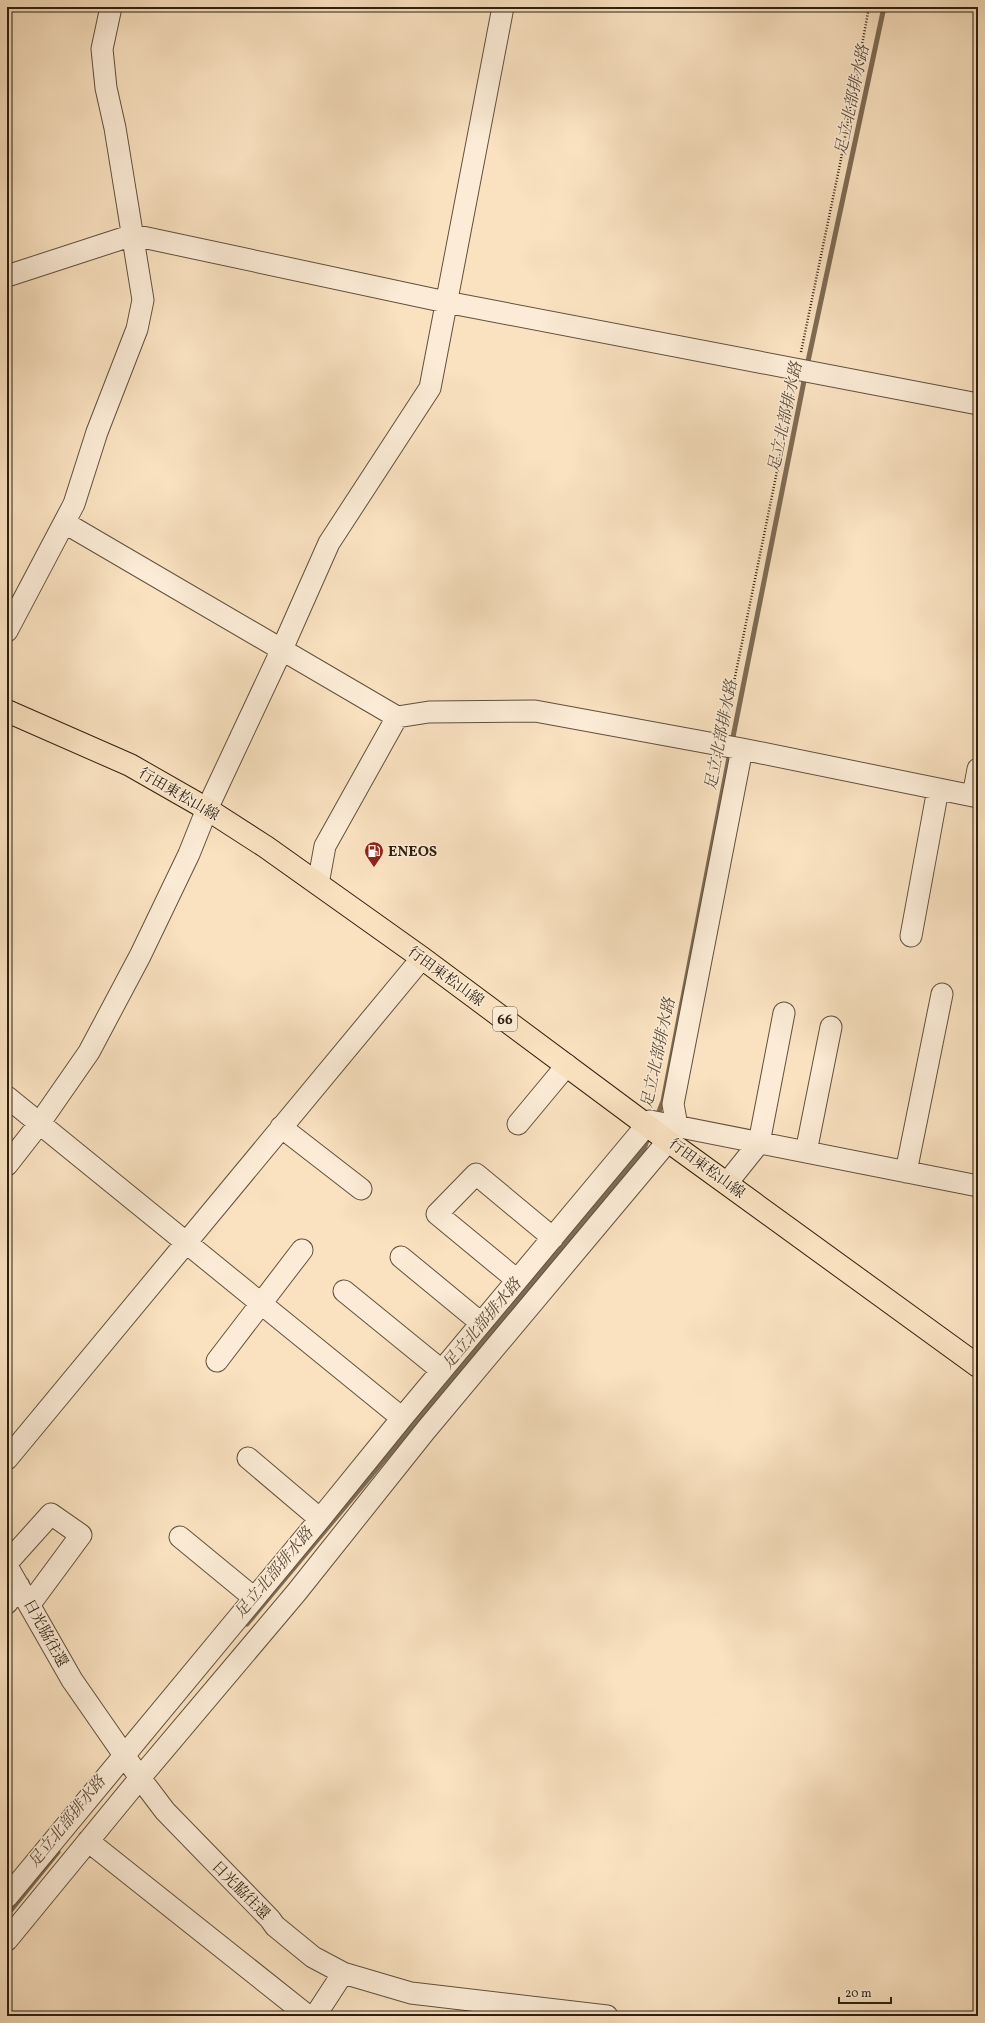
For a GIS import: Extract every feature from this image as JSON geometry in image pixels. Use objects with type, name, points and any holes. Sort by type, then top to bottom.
[{"type":"main road","name":"行田東松山線","points":[[7,711],[130,765],[206,809],[266,847],[422,958],[648,1125],[673,1134],[727,1182],[978,1366]]},
{"type":"street","points":[[7,631],[74,504],[97,432],[137,329],[142,300],[115,128],[106,88],[102,48],[111,7]]},
{"type":"street","points":[[7,1165],[39,1124],[89,1052],[140,956],[183,867],[206,809],[282,649],[329,543],[430,388],[503,7]]},
{"type":"street","points":[[7,276],[133,235],[446,302],[978,404]]},
{"type":"street","points":[[65,523],[397,717],[429,712],[535,711],[742,749],[976,797],[978,769]]},
{"type":"street","points":[[318,884],[325,846],[397,717]]},
{"type":"street","points":[[7,1940],[140,1778],[296,1593],[426,1430],[673,1134],[673,1104],[742,749]]},
{"type":"street","points":[[911,936],[938,789]]},
{"type":"street","points":[[7,1460],[185,1242],[422,958]]},
{"type":"street","points":[[906,1172],[942,994]]},
{"type":"street","points":[[727,1182],[759,1143],[784,1014]]},
{"type":"street","points":[[806,1152],[831,1027]]},
{"type":"street","points":[[518,1124],[567,1064]]},
{"type":"street","points":[[7,1097],[402,1418]]},
{"type":"street","points":[[7,1897],[320,1519],[441,1370],[648,1125]]},
{"type":"street","points":[[282,1126],[361,1189]]},
{"type":"street","points":[[673,1134],[759,1143],[978,1186]]},
{"type":"street","points":[[517,1280],[437,1214],[476,1174],[553,1238]]},
{"type":"street","points":[[217,1361],[302,1250]]},
{"type":"street","points":[[401,1257],[481,1323]]},
{"type":"street","points":[[344,1291],[441,1370]]},
{"type":"street","points":[[248,1458],[320,1519]]},
{"type":"street","points":[[7,1563],[51,1514],[81,1535],[30,1604]]},
{"type":"street","points":[[180,1537],[254,1598]]},
{"type":"street","name":"日光脇往還","points":[[7,1566],[72,1680],[140,1778],[165,1811],[270,1919],[275,1926],[312,1957],[343,1973],[411,1993],[607,2016]]},
{"type":"street","points":[[7,1603],[19,1586]]},
{"type":"street","points":[[88,1841],[308,2016]]},
{"type":"street","points":[[316,2016],[343,1973]]},
{"type":"path","points":[[721,746],[840,164],[869,7]]},
{"type":"path","points":[[960,7],[978,11]]},
{"type":"waterway","name":"足立北部排水路","points":[[807,366],[884,7]]},
{"type":"waterway","name":"足立北部排水路","points":[[732,742],[805,376]]},
{"type":"waterway","name":"足立北部排水路","points":[[657,1117],[663,1101],[730,752]]},
{"type":"waterway","name":"足立北部排水路","points":[[247,1624],[644,1149],[649,1135]]},
{"type":"waterway","name":"足立北部排水路","points":[[7,1915],[58,1852]]},
{"type":"place","name":"ENEOS","points":[[374,868]]}]
